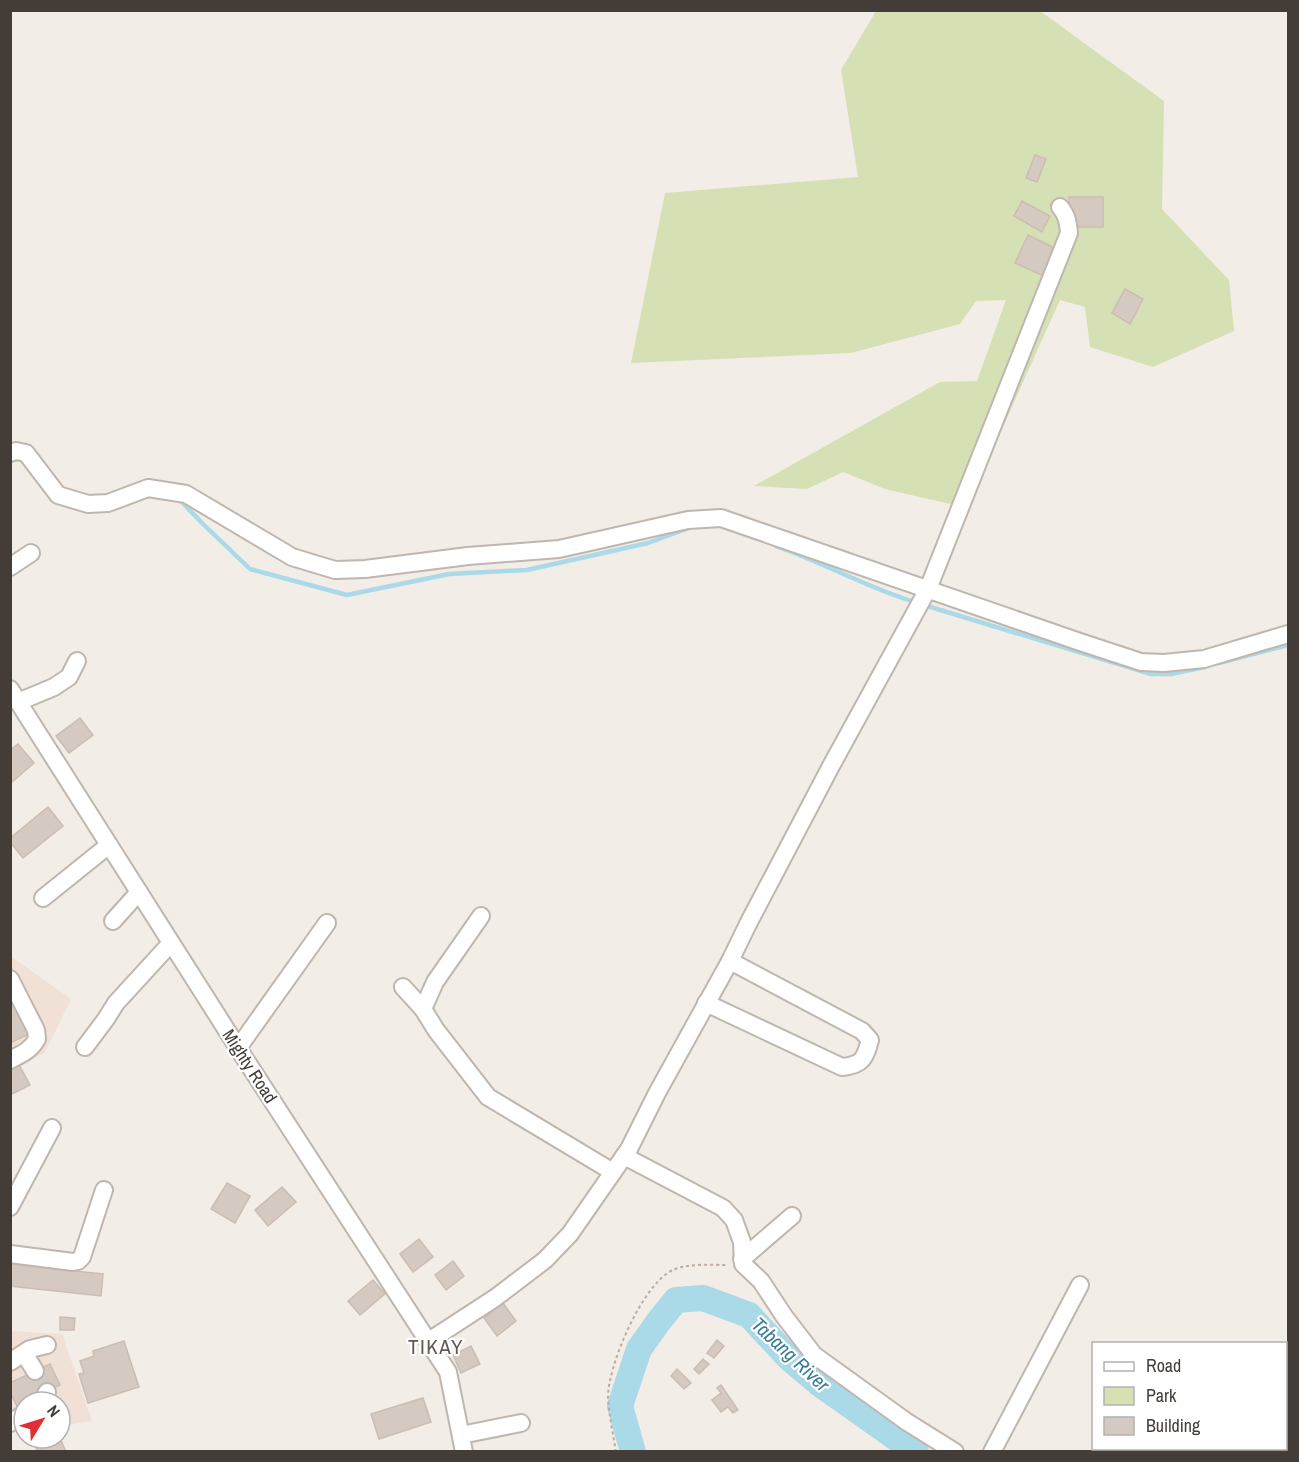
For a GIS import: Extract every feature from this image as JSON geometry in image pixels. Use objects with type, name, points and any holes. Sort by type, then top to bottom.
[{"type":"street","points":[[429,1341],[495,1298],[545,1260],[570,1234],[629,1149],[831,766],[928,589],[1069,233],[1065,213],[1060,207]]},
{"type":"street","points":[[10,453],[16,451],[26,453],[58,495],[88,504],[108,503],[148,488],[186,494],[292,557],[335,570],[365,569],[468,556],[559,549],[688,520],[721,518],[1141,662],[1164,663],[1204,659],[1288,634]]},
{"type":"street","points":[[10,567],[31,553]]},
{"type":"street","points":[[14,696],[54,687],[69,677],[77,661]]},
{"type":"street","name":"Mighty Road","points":[[14,696],[448,1372],[463,1443]]},
{"type":"street","points":[[43,898],[109,845]]},
{"type":"street","points":[[113,921],[139,892]]},
{"type":"street","points":[[423,1009],[435,982],[481,916]]},
{"type":"street","points":[[238,1048],[327,922]]},
{"type":"street","points":[[85,1047],[116,1003],[171,943]]},
{"type":"street","points":[[706,1003],[842,1067],[854,1066],[865,1057],[870,1040],[862,1031],[730,961]]},
{"type":"street","points":[[10,979],[36,1030],[37,1039],[24,1053],[10,1060]]},
{"type":"street","points":[[403,987],[423,1009],[436,1030],[489,1097],[613,1172]]},
{"type":"street","points":[[10,1207],[52,1128]]},
{"type":"street","points":[[624,1156],[723,1208],[734,1220],[742,1242],[742,1262],[760,1281],[814,1355],[907,1422],[955,1452]]},
{"type":"street","points":[[10,1254],[78,1261],[82,1257],[104,1190]]},
{"type":"street","points":[[742,1262],[792,1216]]},
{"type":"street","points":[[992,1452],[1080,1285]]},
{"type":"street","points":[[35,1371],[17,1358],[30,1349],[47,1345]]},
{"type":"street","points":[[463,1443],[521,1424]]},
{"type":"path","points":[[616,1452],[608,1396],[613,1368],[627,1331],[647,1296],[658,1280],[674,1269],[742,1262]]},
{"type":"shaded area","points":[[10,956],[71,999],[45,1052],[11,1071]]},
{"type":"shaded area","points":[[10,1331],[62,1334],[92,1421],[72,1424],[72,1390],[12,1390],[12,1414]]},
{"type":"green space","points":[[876,11],[1040,11],[1164,101],[1162,209],[1229,280],[1234,331],[1153,367],[1090,347],[1085,307],[1060,300],[966,509],[885,489],[843,472],[807,489],[754,486],[940,382],[977,381],[1006,300],[976,301],[960,324],[851,353],[631,363],[665,193],[858,177],[841,70]]},
{"type":"building","points":[[1035,155],[1046,159],[1037,182],[1026,178]]},
{"type":"building","points":[[1069,197],[1103,197],[1103,227],[1069,227]]},
{"type":"building","points":[[1022,201],[1050,216],[1042,232],[1014,216]]},
{"type":"building","points":[[1028,235],[1057,249],[1044,276],[1015,263]]},
{"type":"building","points":[[1125,289],[1143,299],[1130,324],[1112,313]]},
{"type":"building","points":[[80,718],[93,735],[69,753],[56,736]]},
{"type":"building","points":[[18,744],[34,763],[11,783],[10,750]]},
{"type":"building","points":[[48,807],[63,826],[23,858],[10,842],[10,838]]},
{"type":"building","points":[[10,997],[29,1034],[10,1043]]},
{"type":"building","points":[[18,1063],[30,1085],[10,1095],[10,1068]]},
{"type":"building","points":[[227,1183],[250,1196],[235,1223],[211,1209]]},
{"type":"building","points":[[282,1187],[296,1202],[268,1226],[255,1210]]},
{"type":"building","points":[[419,1239],[433,1257],[413,1272],[400,1254]]},
{"type":"building","points":[[453,1261],[464,1276],[446,1290],[435,1275]]},
{"type":"building","points":[[10,1264],[103,1274],[101,1296],[10,1286]]},
{"type":"building","points":[[373,1280],[385,1294],[360,1315],[348,1301]]},
{"type":"building","points":[[503,1303],[516,1321],[497,1336],[484,1318]]},
{"type":"building","points":[[60,1317],[75,1318],[74,1330],[60,1330]]},
{"type":"building","points":[[717,1340],[724,1346],[714,1358],[707,1353]]},
{"type":"building","points":[[124,1341],[139,1387],[88,1403],[79,1374],[84,1373],[80,1361],[94,1356],[93,1351]]},
{"type":"building","points":[[471,1346],[480,1364],[461,1373],[453,1355]]},
{"type":"building","points":[[703,1359],[709,1364],[699,1374],[694,1369]]},
{"type":"building","points":[[50,1364],[60,1385],[50,1390],[12,1390],[12,1396],[10,1383]]},
{"type":"building","points":[[677,1369],[691,1383],[684,1389],[671,1376]]},
{"type":"building","points":[[721,1385],[738,1410],[733,1413],[728,1407],[721,1412],[712,1400],[721,1393],[717,1388]]},
{"type":"building","points":[[423,1398],[431,1422],[379,1439],[371,1414]]},
{"type":"building","points":[[37,1450],[65,1450],[66,1452],[38,1452]]},
{"type":"waterway","points":[[179,499],[250,569],[347,595],[449,574],[527,570],[648,543],[689,528]]},
{"type":"waterway","points":[[776,546],[880,590],[915,602]]},
{"type":"waterway","points":[[924,605],[1151,674],[1171,674],[1205,667]]},
{"type":"waterway","points":[[1219,663],[1288,645]]},
{"type":"waterway","name":"Tabang River","points":[[633,1452],[620,1406],[639,1349],[676,1300],[703,1298],[749,1315],[789,1358],[821,1385],[916,1452]]},
{"type":"tunnel","points":[[35,1371],[46,1390]]},
{"type":"district","name":"TIKAY","points":[[436,1346]]}]
